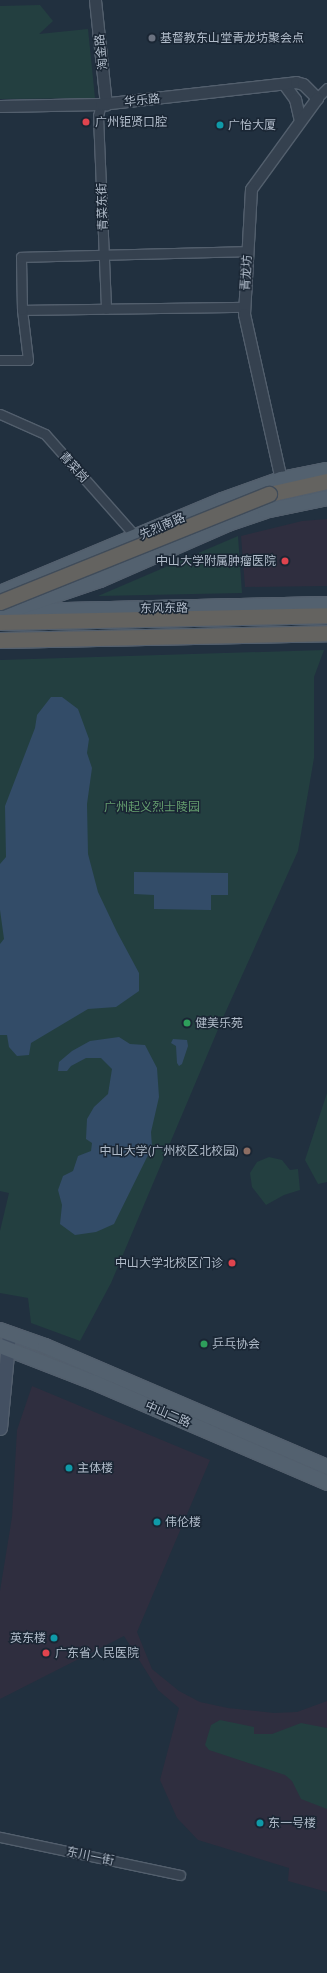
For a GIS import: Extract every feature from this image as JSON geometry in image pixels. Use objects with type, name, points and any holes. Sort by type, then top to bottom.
[{"type":"highway","points":[[3,610],[268,494],[327,481]]},
{"type":"highway","points":[[0,622],[327,615]]},
{"type":"highway","points":[[0,640],[327,633]]},
{"type":"main road","name":"先烈南路","points":[[0,593],[99,553],[222,500],[281,479],[327,470]]},
{"type":"main road","name":"先烈南路","points":[[3,610],[111,576],[228,524],[265,511],[327,498]]},
{"type":"main road","points":[[99,553],[96,560],[100,572],[111,576]]},
{"type":"main road","name":"东风东路","points":[[3,610],[327,604]]},
{"type":"main road","points":[[0,1428],[5,1331]]},
{"type":"main road","name":"中山二路","points":[[5,1331],[327,1467]]},
{"type":"main road","name":"中山二路","points":[[4,1347],[99,1385],[327,1483]]},
{"type":"street","name":"淘金路","points":[[95,0],[104,104]]},
{"type":"street","name":"华乐路","points":[[0,106],[104,104],[296,82],[303,84],[317,98]]},
{"type":"street","points":[[284,84],[295,99],[300,120]]},
{"type":"street","name":"青龙坊","points":[[281,479],[244,314],[251,189],[300,120],[327,88]]},
{"type":"street","name":"青菜东街","points":[[104,104],[98,116],[106,309]]},
{"type":"street","points":[[0,360],[28,360],[22,310],[21,257],[248,251]]},
{"type":"street","points":[[22,310],[245,307]]},
{"type":"street","name":"青菜岗","points":[[0,414],[44,434],[136,537]]},
{"type":"street","name":"东川一街","points":[[0,1837],[180,1875]]},
{"type":"shaded area","name":"中山大学附属肿瘤医院","points":[[327,519],[327,586],[245,587],[241,536],[302,521]]},
{"type":"shaded area","points":[[51,697],[62,697],[78,709],[89,739],[87,753],[92,768],[87,804],[88,854],[98,892],[139,973],[139,991],[116,1007],[88,1009],[31,1043],[29,1055],[17,1056],[9,1047],[7,1035],[0,1035],[0,944],[4,939],[0,910],[0,864],[6,857],[5,806],[35,728],[37,715]]},
{"type":"shaded area","points":[[134,872],[228,873],[228,895],[211,895],[211,910],[154,909],[154,895],[134,894]]},
{"type":"shaded area","points":[[119,1037],[130,1044],[145,1045],[157,1068],[159,1097],[151,1132],[152,1147],[114,1224],[96,1232],[75,1235],[60,1224],[62,1205],[58,1190],[63,1176],[73,1171],[78,1156],[91,1151],[92,1143],[86,1139],[87,1119],[94,1107],[108,1094],[112,1069],[101,1058],[86,1058],[71,1066],[67,1071],[58,1071],[59,1062],[72,1051],[90,1041]]},
{"type":"shaded area","points":[[173,1039],[187,1040],[188,1046],[182,1064],[179,1066],[177,1063],[176,1046],[171,1043]]},
{"type":"shaded area","name":"广东省人民医院","points":[[32,1386],[210,1460],[137,1632],[152,1669],[179,1691],[200,1702],[228,1708],[274,1713],[297,1712],[327,1701],[327,1892],[288,1881],[289,1868],[198,1840],[177,1818],[160,1780],[179,1708],[158,1690],[124,1636],[0,1699],[0,1591],[12,1517],[17,1430]]},
{"type":"green space","points":[[40,5],[53,21],[39,34],[88,29],[95,98],[0,99],[0,6]]},
{"type":"green space","points":[[238,536],[242,593],[98,596]]},
{"type":"green space","name":"广州起义烈士陵园","points":[[324,650],[314,677],[314,758],[298,851],[222,1020],[111,1283],[80,1341],[31,1323],[28,1298],[0,1293],[0,1231],[9,1193],[0,1191],[0,660]]},
{"type":"green space","points":[[327,1093],[327,1182],[318,1184],[305,1160]]},
{"type":"green space","points":[[269,1157],[282,1160],[290,1170],[298,1169],[300,1190],[284,1195],[266,1205],[252,1187],[250,1173],[257,1162]]},
{"type":"green space","points":[[220,1720],[254,1727],[254,1734],[272,1734],[301,1723],[327,1728],[327,1809],[301,1799],[292,1781],[285,1775],[209,1750],[205,1745],[211,1725]]},
{"type":"place","name":"基督教东山堂青龙坊聚会点","points":[[152,38]]},
{"type":"place","name":"广州钜贤口腔","points":[[86,122]]},
{"type":"place","name":"广怡大厦","points":[[220,125]]},
{"type":"place","name":"中山大学附属肿瘤医院","points":[[285,561]]},
{"type":"place","name":"健美乐苑","points":[[187,1023]]},
{"type":"place","name":"中山大学(广州校区北校园)","points":[[247,1151]]},
{"type":"place","name":"中山大学北校区门诊","points":[[232,1263]]},
{"type":"place","name":"乒乓协会","points":[[204,1344]]},
{"type":"place","name":"主体楼","points":[[69,1468]]},
{"type":"place","name":"伟伦楼","points":[[157,1522]]},
{"type":"place","name":"英东楼","points":[[54,1638]]},
{"type":"place","name":"广东省人民医院","points":[[46,1653]]},
{"type":"place","name":"东一号楼","points":[[260,1823]]}]
